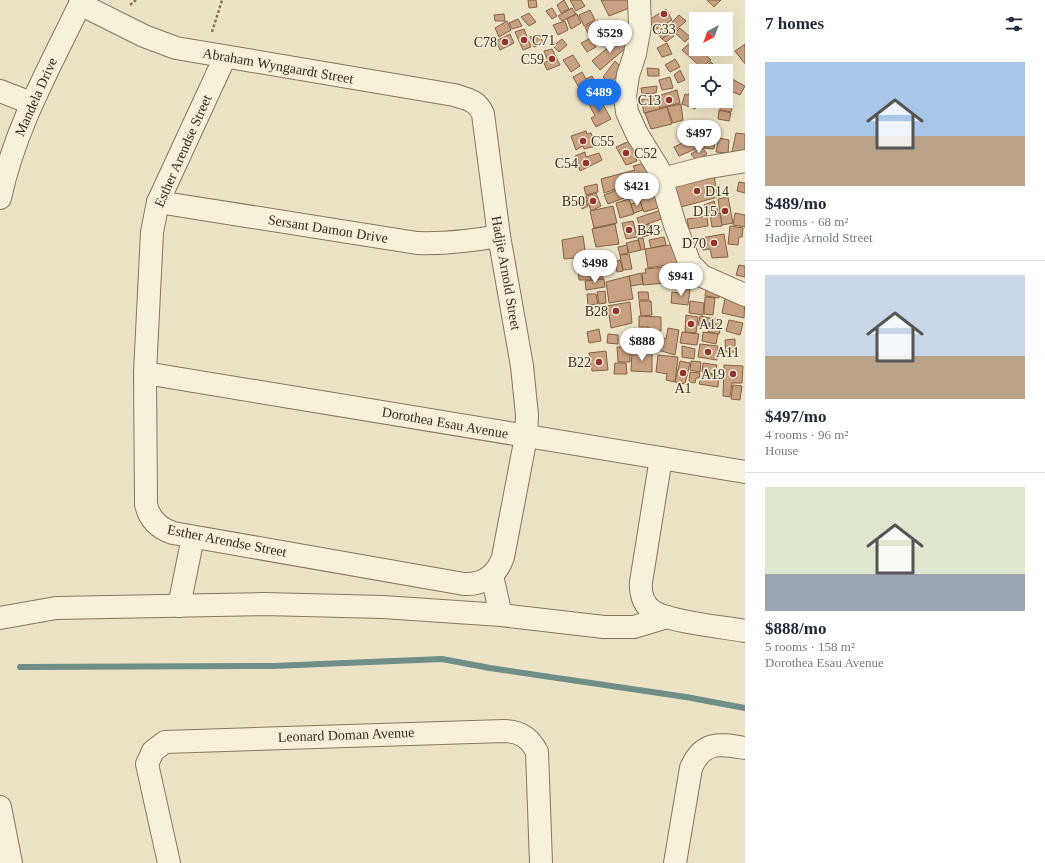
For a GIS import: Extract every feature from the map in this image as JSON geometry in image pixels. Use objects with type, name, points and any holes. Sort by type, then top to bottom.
[{"type":"street","points":[[639,0],[640,26],[628,75],[625,96],[627,112],[637,134],[658,168],[675,225],[690,264],[702,276],[745,295]]},
{"type":"street","name":"Abraham Wyngaardt Street","points":[[81,2],[144,36],[176,48],[454,95],[474,101],[481,109]]},
{"type":"street","name":"Mandela Drive","points":[[0,198],[12,151],[31,104],[81,2]]},
{"type":"street","name":"Esther Arendse Street","points":[[225,57],[158,202],[152,232],[145,373],[148,510],[156,524],[166,531],[193,537],[471,584],[482,582],[492,576]]},
{"type":"street","points":[[0,92],[31,104]]},
{"type":"street","name":"Hadjie Arnold Street","points":[[481,109],[499,236],[522,366],[527,415],[526,436]]},
{"type":"street","points":[[662,179],[704,168],[745,161]]},
{"type":"street","name":"Sersant Damon Drive","points":[[158,202],[417,243],[442,244],[466,242],[499,236]]},
{"type":"street","name":"Dorothea Esau Avenue","points":[[145,373],[745,472]]},
{"type":"street","points":[[501,615],[492,576],[503,557],[526,436]]},
{"type":"street","points":[[662,458],[641,586],[642,596],[649,608],[667,617],[745,631]]},
{"type":"street","points":[[179,606],[193,537]]},
{"type":"street","points":[[383,607],[414,575]]},
{"type":"street","points":[[0,618],[56,608],[264,604],[383,607],[501,615],[604,628],[634,627],[667,617]]},
{"type":"street","name":"Leonard Doman Avenue","points":[[169,863],[147,764],[153,751],[165,742],[504,731],[518,732],[523,735],[534,746],[537,752],[541,863]]},
{"type":"street","points":[[675,863],[691,768],[694,761],[704,750],[714,745],[745,748]]},
{"type":"street","points":[[0,807],[11,863]]},
{"type":"path","points":[[222,0],[210,41],[225,57]]},
{"type":"building","points":[[528,0],[536,0],[537,7],[529,8]]},
{"type":"building","points":[[564,0],[569,9],[561,13],[557,5]]},
{"type":"building","points":[[570,0],[581,0],[585,6],[576,11]]},
{"type":"building","points":[[601,0],[629,0],[632,7],[609,16]]},
{"type":"building","points":[[707,0],[721,0],[714,7]]},
{"type":"building","points":[[552,8],[557,16],[552,19],[546,11]]},
{"type":"building","points":[[572,8],[576,14],[562,21],[558,16]]},
{"type":"building","name":"C33","points":[[666,9],[672,20],[655,30],[649,20]]},
{"type":"building","points":[[590,10],[595,20],[584,26],[579,15]]},
{"type":"building","points":[[529,13],[536,22],[529,26],[521,17]]},
{"type":"building","points":[[504,14],[505,21],[495,21],[494,15]]},
{"type":"building","points":[[577,14],[581,23],[571,29],[567,19]]},
{"type":"building","points":[[679,15],[686,21],[675,31],[669,25]]},
{"type":"building","points":[[518,19],[522,26],[512,29],[509,23]]},
{"type":"building","points":[[598,20],[606,37],[593,43],[585,27]]},
{"type":"building","points":[[507,21],[511,30],[499,37],[495,28]]},
{"type":"building","points":[[565,21],[568,30],[558,35],[553,25]]},
{"type":"building","points":[[665,25],[670,32],[662,39],[657,33]]},
{"type":"building","points":[[680,28],[689,36],[689,38],[685,42],[675,33]]},
{"type":"building","name":"C71","points":[[524,29],[531,47],[523,50],[515,32]]},
{"type":"building","points":[[671,32],[674,36],[666,42],[662,39]]},
{"type":"building","name":"C78","points":[[510,34],[514,43],[500,50],[496,41]]},
{"type":"building","points":[[540,34],[543,44],[534,47],[530,37]]},
{"type":"building","points":[[591,38],[596,47],[587,52],[581,43]]},
{"type":"building","points":[[619,38],[627,47],[600,70],[592,61]]},
{"type":"building","points":[[562,39],[567,45],[559,52],[553,46]]},
{"type":"building","points":[[667,43],[672,54],[662,57],[657,48]]},
{"type":"building","points":[[689,44],[689,56],[707,56],[711,60],[705,64],[698,64],[682,50]]},
{"type":"building","points":[[745,44],[745,64],[735,51]]},
{"type":"building","name":"C59","points":[[552,49],[560,65],[547,70],[544,63],[548,61],[544,51]]},
{"type":"building","points":[[573,55],[580,66],[571,72],[563,60]]},
{"type":"building","points":[[675,59],[680,67],[670,72],[665,65]]},
{"type":"building","points":[[615,61],[623,69],[610,84],[603,77]]},
{"type":"building","points":[[647,68],[659,69],[659,76],[648,76]]},
{"type":"building","points":[[680,70],[685,80],[678,83],[674,75]]},
{"type":"building","points":[[582,72],[586,79],[592,76],[597,85],[591,89],[596,97],[587,102],[573,77]]},
{"type":"building","points":[[670,77],[673,88],[662,90],[659,80]]},
{"type":"building","points":[[733,80],[745,86],[740,95],[733,92]]},
{"type":"building","points":[[657,86],[656,93],[642,94],[641,88]]},
{"type":"building","name":"C13","points":[[677,90],[680,103],[660,108],[658,96]]},
{"type":"building","points":[[685,94],[688,95],[689,94],[689,107],[682,104]]},
{"type":"building","points":[[657,95],[660,109],[644,113],[641,100]]},
{"type":"building","points":[[600,99],[611,119],[596,127],[591,118],[595,116],[589,104]]},
{"type":"building","points":[[681,104],[683,120],[673,123],[667,107]]},
{"type":"building","points":[[667,107],[672,124],[651,129],[645,113]]},
{"type":"building","points":[[720,108],[732,108],[731,112],[720,110]]},
{"type":"building","points":[[719,110],[731,113],[729,121],[718,119]]},
{"type":"building","name":"C55","points":[[586,131],[587,134],[591,133],[596,146],[584,149],[583,146],[576,150],[571,136]]},
{"type":"building","points":[[705,131],[716,131],[714,149],[704,148]]},
{"type":"building","points":[[736,133],[745,134],[745,154],[732,152]]},
{"type":"building","points":[[694,134],[700,147],[679,156],[674,147],[687,141],[685,139]]},
{"type":"building","points":[[719,138],[729,140],[728,153],[716,152]]},
{"type":"building","name":"C52","points":[[632,140],[636,150],[633,152],[637,161],[626,165],[616,147]]},
{"type":"building","points":[[702,147],[707,154],[696,160],[691,154]]},
{"type":"building","name":"C54","points":[[585,152],[586,157],[599,153],[602,160],[580,171],[575,156]]},
{"type":"building","points":[[644,163],[655,176],[604,193],[601,179],[635,170],[633,166]]},
{"type":"building","name":"D14","points":[[714,176],[718,197],[681,207],[674,185]]},
{"type":"building","points":[[648,179],[651,190],[636,196],[633,186]]},
{"type":"building","points":[[739,182],[745,183],[745,193],[737,191]]},
{"type":"building","points":[[597,184],[598,192],[586,195],[584,187]]},
{"type":"building","points":[[632,186],[635,193],[633,193],[634,195],[626,198],[623,189]]},
{"type":"building","points":[[622,188],[624,198],[608,204],[604,195]]},
{"type":"building","points":[[660,192],[665,206],[644,212],[639,199]]},
{"type":"building","name":"B50","points":[[596,193],[601,206],[591,211],[586,196]]},
{"type":"building","points":[[585,197],[588,206],[582,209],[580,199]]},
{"type":"building","name":"D15","points":[[728,197],[733,223],[722,225],[718,199]]},
{"type":"building","points":[[629,199],[634,214],[620,218],[616,203]]},
{"type":"building","points":[[640,201],[643,210],[634,213],[631,204]]},
{"type":"building","points":[[714,201],[718,211],[708,215],[704,205]]},
{"type":"building","points":[[613,206],[617,223],[594,228],[590,211]]},
{"type":"building","points":[[661,210],[664,218],[640,227],[637,218]]},
{"type":"building","points":[[720,213],[722,226],[712,227],[710,214]]},
{"type":"building","points":[[735,213],[745,215],[745,227],[733,225]]},
{"type":"building","points":[[707,216],[708,226],[689,229],[687,219]]},
{"type":"building","name":"B43","points":[[633,221],[637,237],[626,239],[622,223]]},
{"type":"building","points":[[615,224],[619,244],[596,247],[592,229]]},
{"type":"building","points":[[649,224],[652,234],[643,237],[639,227]]},
{"type":"building","points":[[730,226],[743,228],[742,237],[739,237],[738,245],[728,244]]},
{"type":"building","name":"D70","points":[[724,234],[728,257],[712,258],[710,249],[703,250],[701,238]]},
{"type":"building","points":[[583,236],[586,257],[564,259],[562,240]]},
{"type":"building","points":[[664,237],[666,245],[651,248],[649,240]]},
{"type":"building","points":[[638,238],[643,238],[645,249],[641,250]]},
{"type":"building","points":[[638,240],[641,250],[629,253],[626,243]]},
{"type":"building","points":[[676,244],[679,263],[648,268],[645,249]]},
{"type":"building","points":[[627,245],[628,253],[620,255],[618,247]]},
{"type":"building","points":[[629,254],[632,269],[623,270],[620,255]]},
{"type":"building","points":[[620,260],[623,271],[617,272],[615,262]]},
{"type":"building","points":[[739,265],[745,266],[745,277],[736,275]]},
{"type":"building","points":[[590,266],[591,280],[579,280],[578,267]]},
{"type":"building","points":[[591,266],[602,266],[603,279],[591,279]]},
{"type":"building","points":[[675,266],[677,282],[643,285],[642,273],[646,273],[645,269]]},
{"type":"building","points":[[641,273],[643,284],[631,286],[629,276]]},
{"type":"building","points":[[629,276],[633,299],[609,303],[606,282]]},
{"type":"building","points":[[604,279],[605,287],[586,290],[585,281]]},
{"type":"building","points":[[682,288],[690,289],[688,305],[671,303],[672,292],[681,293]]},
{"type":"building","points":[[706,290],[719,292],[719,298],[705,296]]},
{"type":"building","points":[[605,291],[606,303],[599,304],[597,292]]},
{"type":"building","points":[[638,292],[648,292],[649,300],[639,300]]},
{"type":"building","points":[[587,294],[596,294],[598,304],[588,305]]},
{"type":"building","points":[[726,294],[745,298],[744,318],[722,313]]},
{"type":"building","points":[[705,297],[715,298],[713,315],[704,314]]},
{"type":"building","points":[[639,301],[651,301],[652,315],[641,316]]},
{"type":"building","points":[[690,301],[704,303],[703,315],[689,313]]},
{"type":"building","name":"B28","points":[[630,302],[632,323],[611,328],[609,315],[602,316],[601,307]]},
{"type":"building","name":"A12","points":[[686,315],[698,317],[696,333],[685,332]]},
{"type":"building","points":[[639,316],[661,317],[661,331],[648,329],[648,327],[639,327]]},
{"type":"building","points":[[700,316],[710,318],[709,327],[698,325]]},
{"type":"building","points":[[711,318],[722,320],[719,334],[708,332]]},
{"type":"building","points":[[729,320],[743,323],[740,335],[726,331]]},
{"type":"building","points":[[668,328],[679,330],[675,355],[658,350],[660,336],[666,339]]},
{"type":"building","points":[[599,329],[601,341],[589,343],[587,332]]},
{"type":"building","points":[[682,332],[699,334],[697,345],[680,343]]},
{"type":"building","points":[[703,332],[718,334],[716,344],[702,341]]},
{"type":"building","points":[[623,333],[639,333],[639,344],[623,344]]},
{"type":"building","points":[[608,334],[618,335],[618,344],[607,343]]},
{"type":"building","points":[[735,339],[735,352],[726,352],[725,340]]},
{"type":"building","name":"A11","points":[[700,344],[718,346],[717,360],[698,357]]},
{"type":"building","points":[[682,346],[695,349],[694,359],[682,357]]},
{"type":"building","points":[[617,347],[630,347],[630,362],[618,362]]},
{"type":"building","name":"B22","points":[[606,351],[608,370],[592,371],[589,353]]},
{"type":"building","points":[[632,352],[652,352],[652,372],[631,371]]},
{"type":"building","points":[[658,355],[678,357],[675,382],[666,380],[667,374],[656,372]]},
{"type":"building","name":"A1","points":[[680,361],[690,363],[685,384],[675,382]]},
{"type":"building","points":[[691,361],[701,362],[700,372],[690,370]]},
{"type":"building","points":[[615,363],[626,363],[627,374],[614,374]]},
{"type":"building","points":[[703,363],[717,365],[715,374],[702,372]]},
{"type":"building","name":"A19","points":[[724,365],[743,366],[742,383],[732,383],[730,397],[723,396]]},
{"type":"building","points":[[690,372],[700,373],[699,378],[696,378],[695,383],[689,382]]},
{"type":"building","points":[[703,373],[719,376],[718,387],[699,384]]},
{"type":"building","points":[[733,385],[742,386],[740,400],[731,399]]},
{"type":"waterway","points":[[20,667],[273,666],[442,659],[490,668],[686,697],[745,708]]},
{"type":"place","name":"C33","points":[[664,14]]},
{"type":"place","name":"C71","points":[[524,40]]},
{"type":"place","name":"C78","points":[[505,42]]},
{"type":"place","name":"C59","points":[[552,59]]},
{"type":"place","name":"C13","points":[[669,100]]},
{"type":"place","name":"C55","points":[[583,141]]},
{"type":"place","name":"C52","points":[[626,153]]},
{"type":"place","name":"C54","points":[[586,163]]},
{"type":"place","name":"D14","points":[[697,191]]},
{"type":"place","name":"B50","points":[[593,201]]},
{"type":"place","name":"D15","points":[[725,211]]},
{"type":"place","name":"B43","points":[[629,230]]},
{"type":"place","name":"D70","points":[[714,243]]},
{"type":"place","name":"B28","points":[[616,311]]},
{"type":"place","name":"A12","points":[[691,324]]},
{"type":"place","name":"A11","points":[[708,352]]},
{"type":"place","name":"B22","points":[[599,362]]},
{"type":"place","name":"A1","points":[[683,373]]},
{"type":"place","name":"A19","points":[[733,374]]}]
